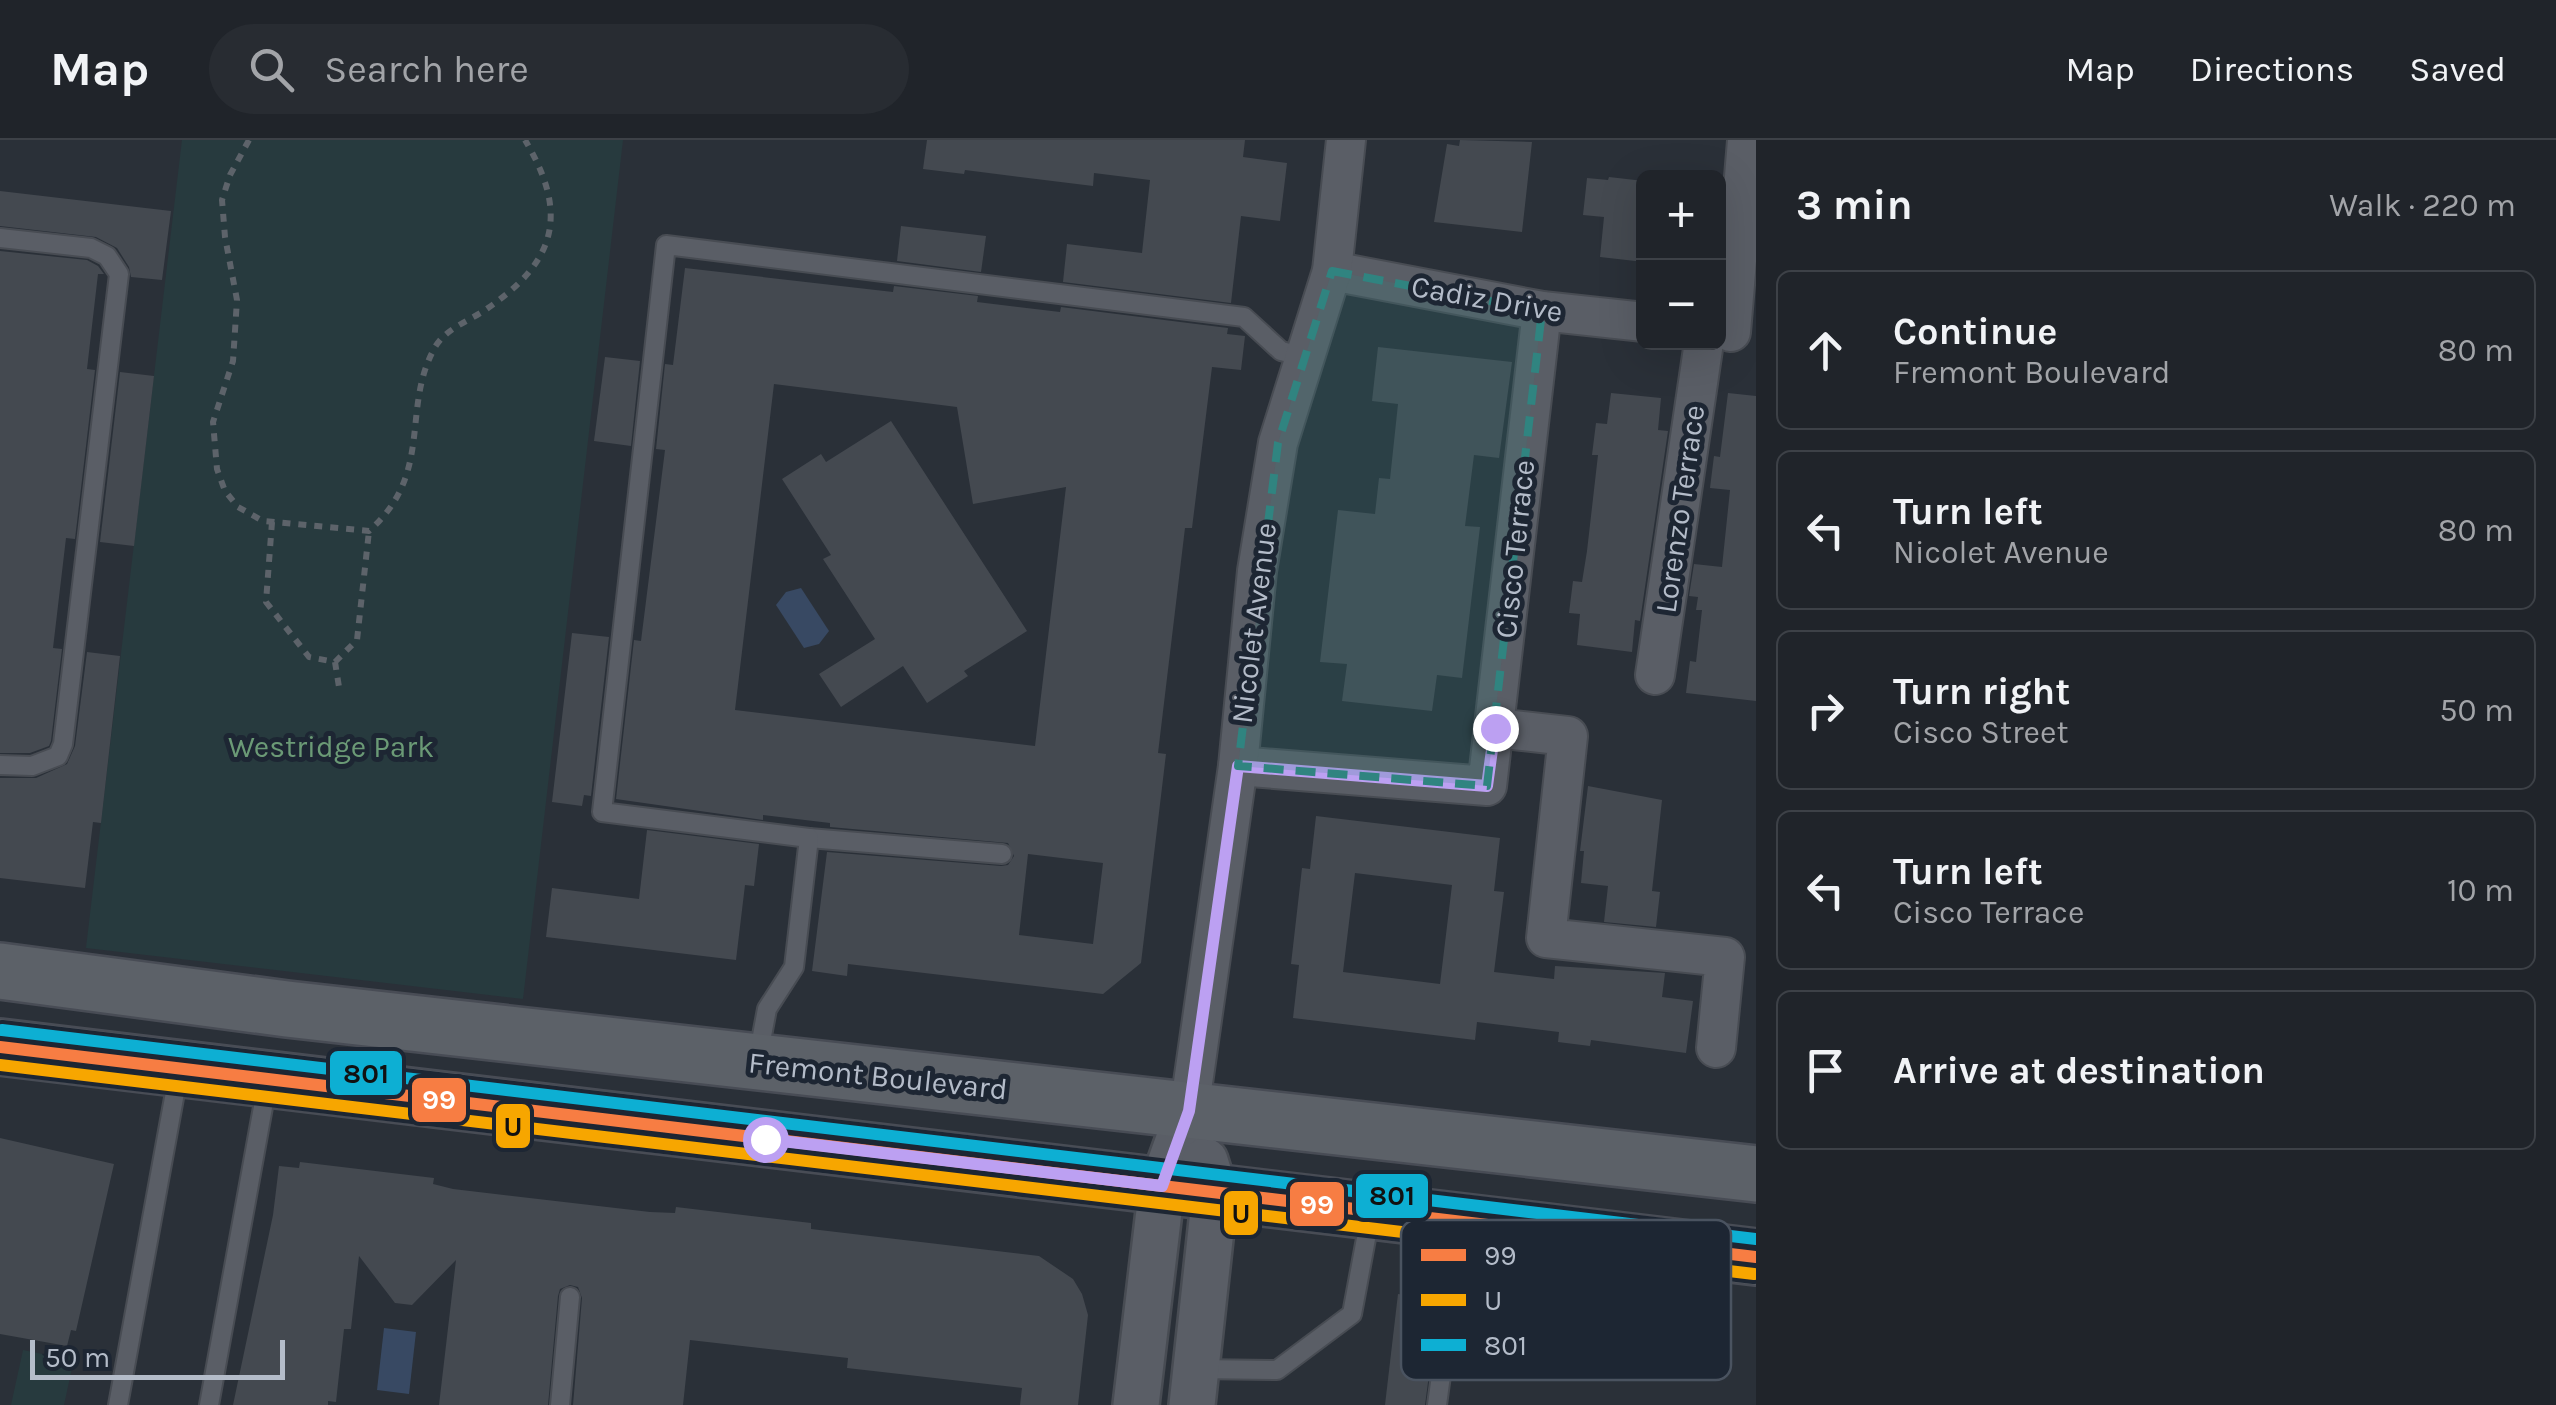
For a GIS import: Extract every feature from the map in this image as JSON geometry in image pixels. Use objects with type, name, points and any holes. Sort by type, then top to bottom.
[{"type":"main road","name":"Fremont Boulevard","points":[[0,971],[287,1009],[1756,1174]]},
{"type":"main road","points":[[0,1047],[1439,1220]]},
{"type":"main road","points":[[1731,1254],[1756,1257]]},
{"type":"street","name":"Nicolet Avenue","points":[[1136,1405],[1162,1186],[1189,1111],[1238,766],[1257,571],[1278,443],[1332,271],[1346,140]]},
{"type":"street","name":"Lorenzo Terrace","points":[[1655,674],[1727,335],[1747,140]]},
{"type":"street","name":"Cadiz Drive","points":[[1332,271],[1542,310],[1636,321]]},
{"type":"street","name":"Cisco Terrace","points":[[1238,766],[1487,786],[1542,310]]},
{"type":"street","points":[[1495,728],[1568,736],[1546,938],[1725,956],[1716,1048]]},
{"type":"street","name":"Nicolet Avenue","points":[[1189,1111],[1215,1193],[1194,1387]]},
{"type":"lane","points":[[0,238],[91,248],[107,256],[118,274],[63,744],[58,756],[32,766],[0,765]]},
{"type":"lane","points":[[1002,854],[809,838],[602,812],[666,246],[1244,317],[1281,351],[1305,356]]},
{"type":"lane","points":[[757,1062],[767,1009],[794,967],[809,838]]},
{"type":"lane","points":[[118,1405],[180,1069]]},
{"type":"lane","points":[[209,1405],[268,1080]]},
{"type":"lane","points":[[1194,1387],[1277,1370],[1352,1314],[1371,1211]]},
{"type":"lane","points":[[560,1405],[570,1296]]},
{"type":"lane","points":[[1437,1405],[1440,1380]]},
{"type":"path","points":[[249,140],[222,200],[224,237],[237,300],[236,345],[213,422],[213,451],[225,491],[238,507],[264,521],[369,531]]},
{"type":"path","points":[[335,662],[357,640],[369,531],[390,510],[405,482],[424,378],[436,345],[448,332],[512,290],[531,269],[551,229],[551,196],[544,172],[525,140]]},
{"type":"path","points":[[272,522],[266,602],[310,657],[335,662]]},
{"type":"path","points":[[335,662],[339,687]]},
{"type":"highlighted area","points":[[1332,271],[1542,311],[1487,786],[1238,766],[1278,443]]},
{"type":"green space","name":"Westridge Park","points":[[182,140],[623,140],[523,999],[86,948]]},
{"type":"green space","points":[[54,1349],[75,1354],[64,1405],[11,1405],[23,1350],[52,1356]]},
{"type":"water","points":[[801,588],[829,631],[819,644],[804,648],[776,605],[786,592]]},
{"type":"water","points":[[384,1328],[416,1332],[409,1394],[377,1390]]},
{"type":"building","points":[[927,140],[1245,140],[1243,157],[1287,163],[1280,221],[1241,216],[1231,303],[1063,282],[1067,244],[1142,253],[1150,180],[1094,173],[1093,186],[965,170],[964,174],[923,169]]},
{"type":"building","points":[[1460,140],[1532,142],[1522,232],[1434,222],[1447,144],[1459,146]]},
{"type":"building","points":[[1609,177],[1636,180],[1636,261],[1600,257],[1604,217],[1583,215],[1587,178]]},
{"type":"building","points":[[0,191],[171,211],[162,280],[131,277],[117,248],[96,237],[0,226]]},
{"type":"building","points":[[901,226],[986,236],[981,272],[897,261]]},
{"type":"building","points":[[0,251],[87,260],[104,274],[98,274],[87,369],[95,370],[75,539],[66,538],[53,648],[62,649],[51,741],[49,746],[30,753],[0,753]]},
{"type":"building","points":[[685,268],[893,292],[894,286],[978,296],[977,302],[1060,312],[1061,307],[1228,328],[1227,334],[1245,336],[1241,370],[1212,367],[1192,528],[1185,528],[1158,753],[1166,754],[1141,963],[1103,994],[848,964],[847,976],[812,971],[827,852],[1001,866],[1008,865],[1014,856],[1008,843],[830,827],[830,823],[763,815],[763,820],[616,799],[634,640],[641,641],[665,450],[656,449],[665,364],[673,365]],"holes":[[[774,384],[957,407],[973,504],[1066,487],[1035,746],[735,710]],[[1028,854],[1103,863],[1093,944],[1019,935]]]},
{"type":"building","points":[[1378,347],[1512,362],[1499,458],[1474,455],[1465,526],[1480,527],[1462,678],[1437,675],[1432,711],[1342,701],[1347,664],[1320,662],[1338,510],[1375,514],[1379,478],[1390,479],[1398,404],[1372,401]]},
{"type":"building","points":[[605,357],[640,361],[631,446],[594,441]]},
{"type":"building","points":[[120,372],[154,376],[134,546],[100,542]]},
{"type":"building","points":[[1611,393],[1661,398],[1658,430],[1668,431],[1632,652],[1577,645],[1580,614],[1569,613],[1573,581],[1582,582],[1587,551],[1598,455],[1592,455],[1596,423],[1607,424]]},
{"type":"building","points":[[1728,393],[1756,396],[1756,701],[1686,693],[1690,661],[1696,662],[1702,610],[1696,610],[1698,597],[1689,596],[1694,564],[1722,567],[1730,490],[1710,488],[1714,456],[1720,457]]},
{"type":"building","points":[[891,421],[1027,631],[964,671],[968,676],[927,703],[903,666],[841,707],[819,674],[875,639],[823,559],[831,555],[782,479],[821,454],[826,462]]},
{"type":"building","points":[[572,633],[609,637],[591,796],[584,795],[582,806],[552,802]]},
{"type":"building","points":[[87,652],[120,656],[101,823],[93,822],[85,888],[0,878],[0,778],[36,778],[67,764],[75,746]]},
{"type":"building","points":[[1588,786],[1662,800],[1652,891],[1660,892],[1656,927],[1604,922],[1608,886],[1581,883],[1584,851],[1580,851]]},
{"type":"building","points":[[1316,816],[1500,838],[1494,891],[1504,892],[1494,972],[1554,979],[1555,966],[1665,973],[1662,997],[1693,1001],[1686,1053],[1591,1040],[1590,1046],[1558,1042],[1559,1032],[1477,1022],[1475,1040],[1293,1018],[1299,965],[1291,964],[1302,868],[1310,869]],"holes":[[[1355,873],[1452,885],[1440,984],[1343,972]]]},
{"type":"building","points":[[647,830],[759,844],[754,886],[745,885],[736,960],[546,937],[552,888],[639,899]]},
{"type":"building","points":[[0,1138],[114,1164],[76,1331],[71,1330],[67,1346],[0,1334]]},
{"type":"building","points":[[300,1162],[434,1178],[433,1184],[453,1189],[650,1212],[675,1213],[676,1207],[811,1223],[811,1229],[1039,1256],[1073,1279],[1088,1315],[1078,1405],[1020,1405],[1022,1388],[847,1368],[848,1358],[690,1340],[683,1405],[573,1405],[582,1298],[578,1287],[570,1285],[560,1289],[558,1296],[548,1405],[439,1405],[456,1260],[412,1305],[395,1303],[359,1256],[351,1329],[344,1329],[336,1402],[233,1405],[273,1215],[279,1166],[299,1168]]},
{"type":"building","points":[[1398,1294],[1401,1294],[1401,1380],[1428,1380],[1425,1405],[1385,1405]]},
{"type":"transit line","name":"801","points":[[2,1030],[1597,1220]]},
{"type":"transit line","name":"99","points":[[0,1047],[1447,1220]]},
{"type":"transit line","name":"U","points":[[0,1065],[1401,1232]]},
{"type":"transit line","name":"801","points":[[1731,1236],[1756,1239]]},
{"type":"transit line","name":"99","points":[[1731,1254],[1756,1257]]},
{"type":"transit line","name":"U","points":[[1731,1271],[1754,1274]]},
{"type":"route","points":[[765,1139],[1162,1186],[1189,1111],[1238,766],[1487,786],[1495,728]]}]
